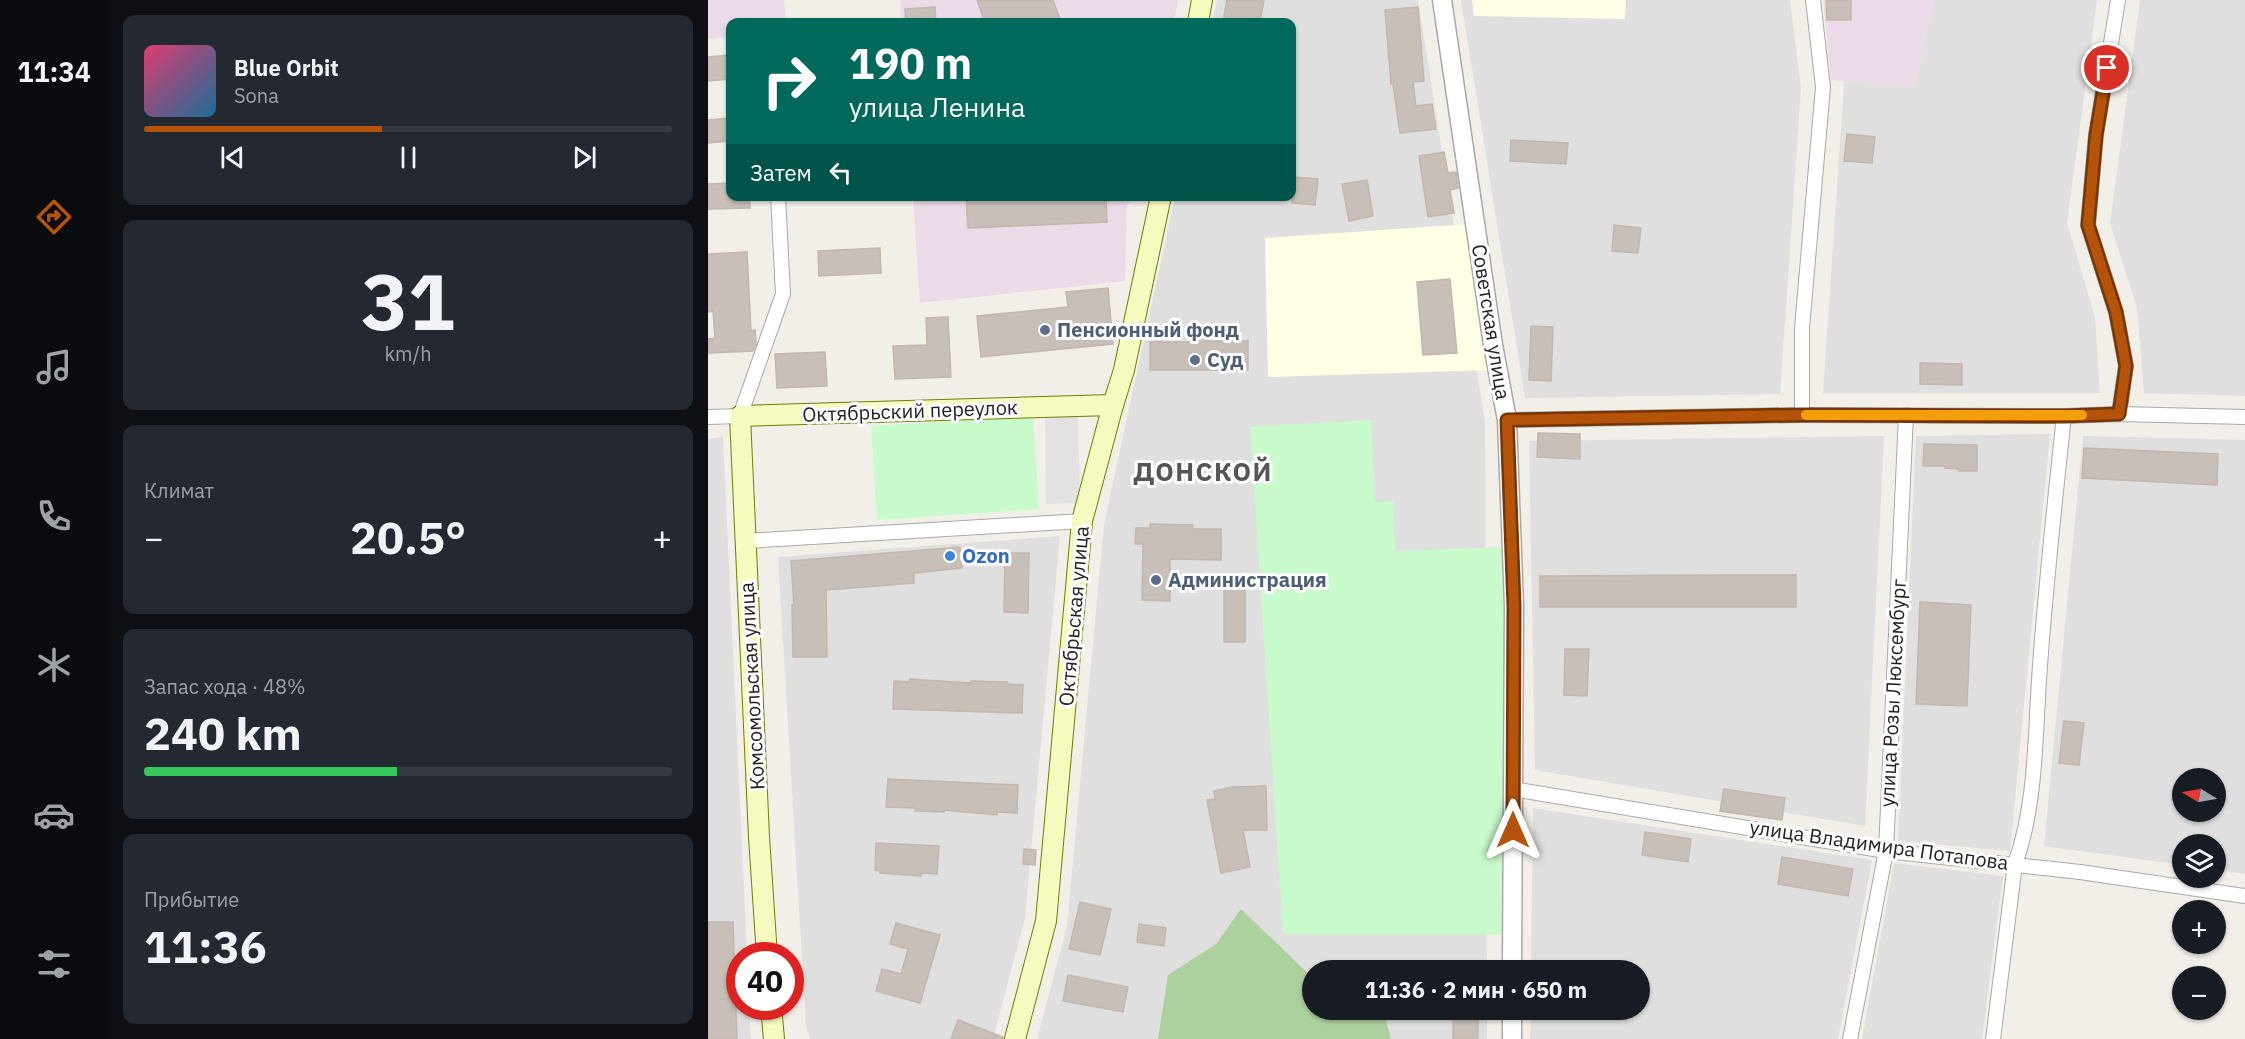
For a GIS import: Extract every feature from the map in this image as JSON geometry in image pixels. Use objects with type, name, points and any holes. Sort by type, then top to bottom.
[{"type":"main road","points":[[1199,18],[1202,0]]},
{"type":"main road","name":"Октябрьская улица","points":[[1015,1039],[1046,921],[1082,521],[1124,370],[1160,201]]},
{"type":"main road","name":"Октябрьский переулок","points":[[740,416],[1113,405]]},
{"type":"main road","name":"Комсомольская улица","points":[[740,416],[759,837],[766,942]]},
{"type":"main road","points":[[772,1020],[774,1039]]},
{"type":"street","name":"Советская улица","points":[[1442,0],[1507,420],[1514,606],[1512,960]]},
{"type":"street","points":[[1802,415],[1802,328],[1823,87],[1813,0]]},
{"type":"street","points":[[2118,0],[2096,135],[2088,225],[2116,312],[2126,366],[2119,414]]},
{"type":"street","points":[[740,416],[783,294],[778,201]]},
{"type":"street","points":[[1507,420],[1802,415],[2064,416],[2119,414],[2245,417]]},
{"type":"street","name":"улица Розы Люксембург","points":[[1850,1039],[1886,851],[1906,415]]},
{"type":"street","name":"Октябрьский переулок","points":[[708,417],[740,416]]},
{"type":"street","points":[[1993,1039],[2015,864],[2024,840],[2032,773],[2047,569],[2064,416]]},
{"type":"street","points":[[745,541],[1082,521]]},
{"type":"street","name":"улица Владимира Потапова","points":[[1513,789],[1886,851],[2091,873],[2245,896]]},
{"type":"street","points":[[1512,1020],[1512,1039]]},
{"type":"shaded area","points":[[708,0],[784,0],[786,18],[726,18],[726,37],[708,39]]},
{"type":"shaded area","points":[[900,0],[1178,0],[1175,18],[901,18]]},
{"type":"shaded area","points":[[1217,0],[1418,0],[1485,422],[1487,960],[1302,960],[1302,1020],[1487,1020],[1487,1039],[1037,1039],[1067,926],[1104,524],[1174,201],[1296,201],[1296,18],[1213,18]]},
{"type":"shaded area","points":[[1461,0],[1790,0],[1801,88],[1780,394],[1525,398]]},
{"type":"shaded area","points":[[1472,0],[1626,0],[1625,19],[1474,16]]},
{"type":"shaded area","points":[[1823,0],[1935,0],[1915,87],[1831,80]]},
{"type":"shaded area","points":[[1833,0],[2097,0],[2067,223],[2095,317],[2100,393],[1823,393],[1844,85]]},
{"type":"shaded area","points":[[2140,0],[2245,0],[2245,396],[2144,393],[2137,308],[2110,223]]},
{"type":"shaded area","points":[[913,201],[1130,201],[1127,205],[1125,281],[920,303]]},
{"type":"shaded area","points":[[1468,224],[1489,370],[1268,377],[1265,238]]},
{"type":"shaded area","points":[[1045,416],[1078,416],[1080,503],[1046,504]]},
{"type":"shaded area","points":[[2050,434],[2010,851],[1898,841],[1916,436]]},
{"type":"shaded area","points":[[1884,436],[1865,826],[1535,770],[1529,441]]},
{"type":"shaded area","points":[[2083,436],[2245,440],[2245,874],[2226,871],[2226,834],[2172,834],[2172,864],[2044,846]]},
{"type":"shaded area","points":[[723,437],[746,942],[726,942],[726,1020],[750,1020],[751,1039],[708,1039],[708,439]]},
{"type":"shaded area","points":[[1060,536],[1025,918],[993,1039],[810,1039],[806,1026],[804,942],[801,942],[778,557]]},
{"type":"shaded area","points":[[1533,808],[1872,860],[1838,1039],[1530,1039],[1531,1020],[1650,1020],[1650,960],[1531,960]]},
{"type":"shaded area","points":[[1894,863],[2003,876],[1982,1039],[1862,1039]]},
{"type":"green space","points":[[1033,416],[1039,509],[877,520],[871,426]]},
{"type":"green space","points":[[1371,420],[1375,502],[1393,501],[1395,551],[1504,547],[1503,935],[1283,934],[1250,427]]},
{"type":"green space","points":[[1241,909],[1302,967],[1302,1020],[1386,1020],[1391,1039],[1158,1039],[1168,975],[1216,944]]},
{"type":"building","points":[[977,0],[1053,0],[1060,18],[984,18]]},
{"type":"building","points":[[1227,0],[1264,0],[1261,18],[1224,18]]},
{"type":"building","points":[[1826,0],[1851,0],[1851,20],[1827,20]]},
{"type":"building","points":[[935,7],[936,18],[906,18],[905,9]]},
{"type":"building","points":[[1418,7],[1424,81],[1413,82],[1416,106],[1432,104],[1436,129],[1400,133],[1393,84],[1391,84],[1385,10]]},
{"type":"building","points":[[726,55],[726,79],[708,81],[708,57]]},
{"type":"building","points":[[726,118],[726,141],[708,143],[708,120]]},
{"type":"building","points":[[1847,134],[1875,137],[1872,163],[1844,161]]},
{"type":"building","points":[[1511,140],[1568,143],[1566,164],[1510,161]]},
{"type":"building","points":[[1444,152],[1448,173],[1456,172],[1458,188],[1450,190],[1454,213],[1428,217],[1419,156]]},
{"type":"building","points":[[1296,177],[1318,179],[1315,205],[1292,203],[1296,201]]},
{"type":"building","points":[[1367,180],[1373,216],[1349,221],[1342,184]]},
{"type":"building","points":[[726,183],[726,201],[750,201],[750,208],[708,209],[708,184]]},
{"type":"building","points":[[966,201],[1106,201],[1107,222],[968,228]]},
{"type":"building","points":[[1614,225],[1641,228],[1638,253],[1612,251]]},
{"type":"building","points":[[880,248],[881,273],[819,276],[818,251]]},
{"type":"building","points":[[747,252],[751,331],[755,330],[756,344],[753,351],[708,353],[708,339],[715,338],[713,311],[708,312],[708,254]]},
{"type":"building","points":[[1450,279],[1457,353],[1423,355],[1417,282]]},
{"type":"building","name":"Пенсионный фонд","points":[[1108,288],[1113,344],[981,357],[977,316],[1068,307],[1066,292]]},
{"type":"building","points":[[948,317],[951,377],[895,379],[893,346],[927,345],[926,318]]},
{"type":"building","points":[[1531,326],[1553,327],[1551,381],[1529,380]]},
{"type":"building","points":[[1207,331],[1207,341],[1248,341],[1248,370],[1150,370],[1150,342],[1192,342],[1192,332]]},
{"type":"building","points":[[825,352],[827,386],[777,388],[775,354]]},
{"type":"building","points":[[1920,363],[1962,364],[1962,385],[1920,384]]},
{"type":"building","points":[[1538,433],[1580,434],[1580,459],[1537,457]]},
{"type":"building","points":[[1924,444],[1977,445],[1977,471],[1959,471],[1959,469],[1945,468],[1945,466],[1923,466]]},
{"type":"building","points":[[2084,448],[2218,454],[2217,485],[2082,478]]},
{"type":"building","name":"Администрация","points":[[1150,524],[1193,525],[1192,529],[1221,529],[1221,560],[1170,559],[1170,601],[1142,600],[1143,544],[1135,544],[1136,528],[1150,528]]},
{"type":"building","points":[[960,547],[962,568],[914,573],[914,583],[826,590],[827,657],[793,657],[792,605],[794,605],[791,561]]},
{"type":"building","points":[[1005,553],[1029,553],[1028,613],[1004,612]]},
{"type":"building","points":[[1796,575],[1796,607],[1540,607],[1540,576]]},
{"type":"building","points":[[1224,581],[1245,581],[1245,642],[1224,642]]},
{"type":"building","points":[[1920,602],[1971,605],[1967,706],[1916,704]]},
{"type":"building","points":[[1565,649],[1589,649],[1587,696],[1564,695]]},
{"type":"building","points":[[910,679],[971,683],[971,681],[1007,682],[1007,684],[1023,685],[1022,713],[893,709],[894,681],[909,682]]},
{"type":"building","points":[[2064,721],[2084,723],[2079,765],[2059,763]]},
{"type":"building","points":[[888,779],[1018,785],[1017,813],[997,812],[997,815],[944,810],[944,812],[915,811],[915,808],[886,807]]},
{"type":"building","points":[[1266,786],[1267,830],[1243,830],[1250,867],[1221,873],[1207,800],[1215,799],[1214,791],[1232,787]]},
{"type":"building","points":[[1724,789],[1785,798],[1782,820],[1720,811]]},
{"type":"building","points":[[1645,832],[1691,839],[1688,862],[1642,855]]},
{"type":"building","points":[[876,843],[939,846],[937,874],[921,873],[921,876],[880,873],[875,870]]},
{"type":"building","points":[[1024,849],[1036,850],[1035,865],[1023,864]]},
{"type":"building","points":[[1782,857],[1853,869],[1848,896],[1778,884]]},
{"type":"building","points":[[1080,902],[1111,909],[1100,955],[1069,949]]},
{"type":"building","points":[[708,922],[733,922],[734,942],[726,942],[726,1020],[736,1020],[737,1039],[708,1039]]},
{"type":"building","points":[[896,923],[940,935],[920,1003],[876,991],[882,969],[901,974],[908,949],[890,944]]},
{"type":"building","points":[[1139,924],[1166,928],[1164,946],[1137,942]]},
{"type":"building","points":[[1068,975],[1128,987],[1123,1012],[1063,1001]]},
{"type":"building","points":[[958,1020],[1003,1037],[1003,1039],[951,1039]]},
{"type":"building","points":[[1453,1020],[1478,1020],[1478,1039],[1453,1039]]},
{"type":"slow traffic","points":[[1806,415],[2082,415]]},
{"type":"place","name":"Пенсионный фонд","points":[[1045,330]]},
{"type":"place","name":"Суд","points":[[1195,360]]},
{"type":"place","name":"Ozon","points":[[950,556]]},
{"type":"place","name":"Администрация","points":[[1156,580]]},
{"type":"district","name":"ДОНСКОЙ","points":[[1203,472]]},
{"type":"route","points":[[1513,830],[1514,606],[1507,420],[1802,415],[2064,416],[2119,414],[2126,366],[2116,312],[2088,225],[2096,135],[2107,68]]}]
